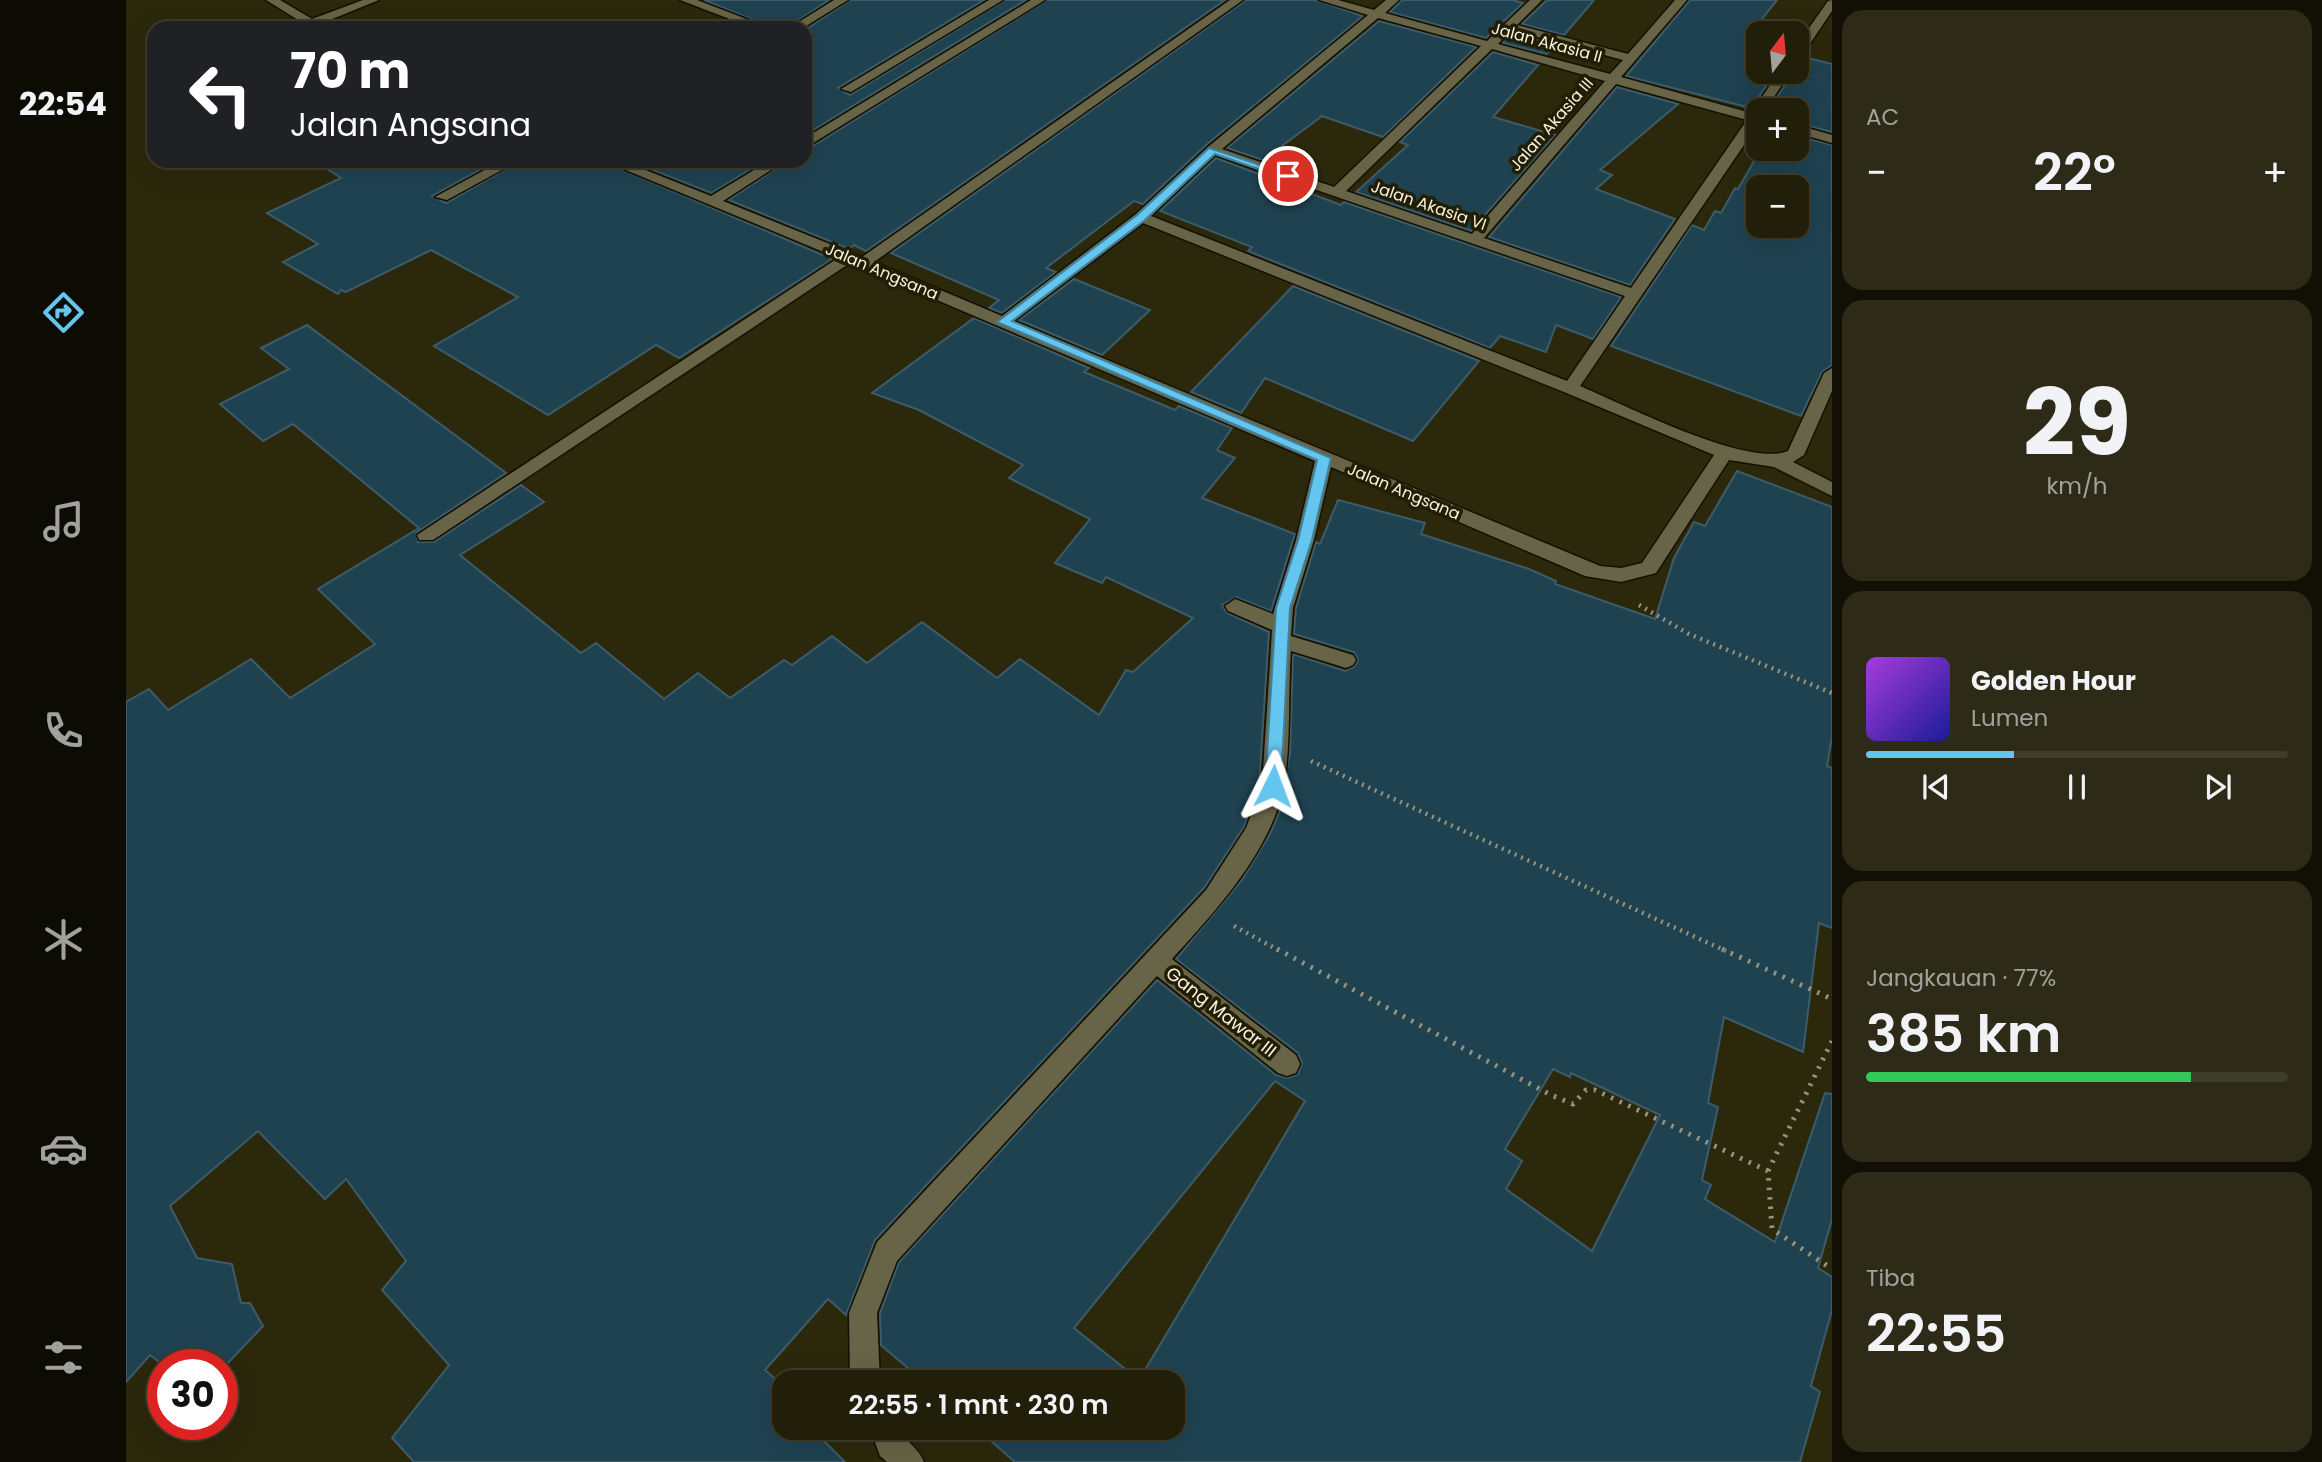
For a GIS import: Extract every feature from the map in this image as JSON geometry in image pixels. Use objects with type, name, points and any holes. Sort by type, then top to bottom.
[{"type":"street","points":[[272,0],[308,21]]},
{"type":"street","points":[[324,21],[373,0]]},
{"type":"street","points":[[686,0],[744,21]]},
{"type":"street","points":[[807,21],[842,0]]},
{"type":"street","points":[[847,89],[997,0]]},
{"type":"street","points":[[812,140],[1039,0]]},
{"type":"street","points":[[426,536],[856,260],[1237,0]]},
{"type":"street","name":"Jalan Akasia II","points":[[1325,0],[1613,79],[1746,111]]},
{"type":"street","points":[[1003,322],[1141,218],[1213,150],[1393,0]]},
{"type":"street","points":[[1338,192],[1536,0]]},
{"type":"street","name":"Jalan Akasia III","points":[[1475,239],[1681,0]]},
{"type":"street","points":[[1810,35],[1832,3]]},
{"type":"street","points":[[1509,26],[1630,58]]},
{"type":"street","points":[[1570,388],[1746,132]]},
{"type":"street","points":[[1809,132],[1832,139]]},
{"type":"street","name":"Jalan Akasia VI","points":[[1213,150],[1635,294]]},
{"type":"street","points":[[442,197],[498,168]]},
{"type":"street","name":"Jalan Angsana","points":[[629,168],[856,260],[1592,571],[1614,576],[1634,575],[1649,568],[1724,453]]},
{"type":"street","points":[[713,201],[767,168]]},
{"type":"street","points":[[1141,218],[1570,388],[1724,453],[1778,462],[1832,490]]},
{"type":"street","points":[[1778,462],[1795,454],[1832,373]]},
{"type":"street","points":[[865,1370],[863,1313],[887,1252],[1214,897],[1256,832],[1273,786],[1283,608],[1305,540],[1324,458]]},
{"type":"street","points":[[1235,606],[1281,634],[1346,660]]},
{"type":"street","name":"Gang Mawar III","points":[[1156,960],[1287,1065]]},
{"type":"street","points":[[889,1440],[909,1462]]},
{"type":"path","points":[[1592,571],[1623,596],[1689,634],[1832,693]]},
{"type":"path","points":[[1275,744],[1832,999]]},
{"type":"path","points":[[1202,909],[1550,1095],[1573,1104],[1586,1090],[1595,1090],[1768,1171]]},
{"type":"path","points":[[1832,1041],[1768,1171],[1772,1229],[1781,1238],[1832,1269]]},
{"type":"building","points":[[704,0],[829,0],[798,21],[756,21]]},
{"type":"building","points":[[850,0],[984,0],[838,88],[850,95],[1005,0],[1026,0],[812,131],[812,25]]},
{"type":"building","points":[[1047,0],[1225,0],[866,251],[854,245],[849,249],[729,200],[777,168],[812,168],[812,147]]},
{"type":"building","points":[[1246,0],[1316,0],[1363,16],[1206,145],[1143,204],[1134,201],[1046,268],[1056,272],[1002,313],[989,308],[999,300],[891,253]]},
{"type":"building","points":[[1402,0],[1512,0],[1523,3],[1486,38],[1390,12]]},
{"type":"building","points":[[1547,0],[1594,0],[1564,35],[1522,24]]},
{"type":"building","points":[[1690,0],[1777,0],[1760,21],[1746,21],[1746,84],[1768,84],[1758,98],[1746,98],[1746,107],[1626,76]]},
{"type":"building","points":[[1379,21],[1476,47],[1383,137],[1322,116],[1263,160],[1227,148]]},
{"type":"building","points":[[1512,33],[1556,45],[1547,54],[1503,43]]},
{"type":"building","points":[[1493,52],[1538,65],[1493,117],[1555,135],[1471,231],[1356,192],[1408,145],[1400,142]]},
{"type":"building","points":[[1810,58],[1832,64],[1832,132],[1809,126],[1809,98],[1776,98],[1786,84],[1810,84]]},
{"type":"building","points":[[1617,87],[1678,104],[1600,170],[1612,175],[1596,189],[1675,219],[1630,285],[1489,237]]},
{"type":"building","points":[[1809,139],[1832,145],[1832,365],[1822,372],[1801,416],[1611,346],[1692,225],[1704,230],[1715,211],[1721,213],[1746,175],[1746,238],[1809,238],[1809,175],[1746,175],[1754,161],[1809,161]]},
{"type":"building","points":[[1216,158],[1341,205],[1344,202],[1621,297],[1593,339],[1556,325],[1546,352],[1500,336],[1490,348],[1248,251],[1252,247],[1160,211]]},
{"type":"building","points":[[326,168],[483,168],[432,196],[446,203],[508,168],[618,168],[832,259],[679,358],[656,345],[548,415],[434,346],[518,297],[431,250],[346,292],[341,290],[338,294],[283,262],[318,244],[267,213],[341,178]]},
{"type":"building","points":[[648,168],[752,168],[711,193]]},
{"type":"building","points":[[1074,279],[1150,310],[1102,355],[1019,320]]},
{"type":"building","points":[[1293,286],[1479,361],[1413,441],[1265,378],[1241,413],[1191,392]]},
{"type":"building","points":[[974,318],[1089,368],[1084,372],[1175,410],[1179,406],[1232,428],[1217,450],[1235,458],[1202,498],[1295,534],[1271,611],[1236,597],[1222,605],[1227,613],[1269,632],[1259,785],[1244,827],[1204,888],[875,1240],[846,1315],[828,1299],[765,1370],[772,1376],[772,1440],[823,1440],[845,1462],[414,1462],[392,1438],[449,1365],[382,1290],[406,1261],[346,1179],[325,1199],[258,1131],[170,1206],[197,1258],[232,1264],[241,1303],[250,1303],[263,1326],[238,1352],[238,1349],[147,1349],[147,1358],[126,1382],[126,702],[149,689],[168,710],[251,659],[290,698],[375,644],[318,589],[419,528],[293,424],[263,441],[220,404],[289,369],[261,348],[307,325],[506,473],[416,533],[418,542],[434,542],[521,485],[544,502],[460,555],[581,653],[596,643],[664,699],[698,673],[730,698],[784,660],[792,665],[832,636],[867,663],[922,622],[997,678],[1020,659],[1099,715],[1126,670],[1133,672],[1193,618],[1106,577],[1102,583],[1055,563],[1090,519],[1009,478],[1023,465],[919,410],[872,393]]},
{"type":"building","points":[[1737,471],[1832,507],[1832,737],[1827,766],[1832,768],[1832,928],[1819,923],[1803,1052],[1724,1017],[1708,1103],[1718,1107],[1702,1180],[1711,1185],[1705,1199],[1775,1242],[1825,1093],[1832,1094],[1832,1219],[1818,1268],[1832,1277],[1832,1310],[1811,1386],[1820,1392],[1800,1462],[1015,1462],[990,1440],[1185,1440],[1185,1370],[1145,1370],[1305,1101],[1275,1081],[1074,1328],[1126,1370],[910,1370],[881,1345],[880,1313],[899,1262],[1157,980],[1276,1075],[1288,1078],[1298,1074],[1302,1063],[1298,1053],[1176,959],[1242,880],[1270,834],[1280,810],[1290,753],[1293,654],[1345,671],[1354,667],[1358,661],[1354,652],[1294,634],[1296,608],[1316,542],[1320,544],[1338,500],[1425,523],[1421,534],[1529,569],[1556,581],[1555,584],[1655,619],[1674,558],[1694,522],[1705,526]],"holes":[[[1553,1069],[1570,1077],[1571,1073],[1660,1115],[1592,1251],[1506,1189],[1522,1161],[1505,1149]]]},
{"type":"route","points":[[1273,786],[1283,608],[1305,540],[1324,458],[1003,322],[1141,218],[1213,150],[1288,176]]}]
